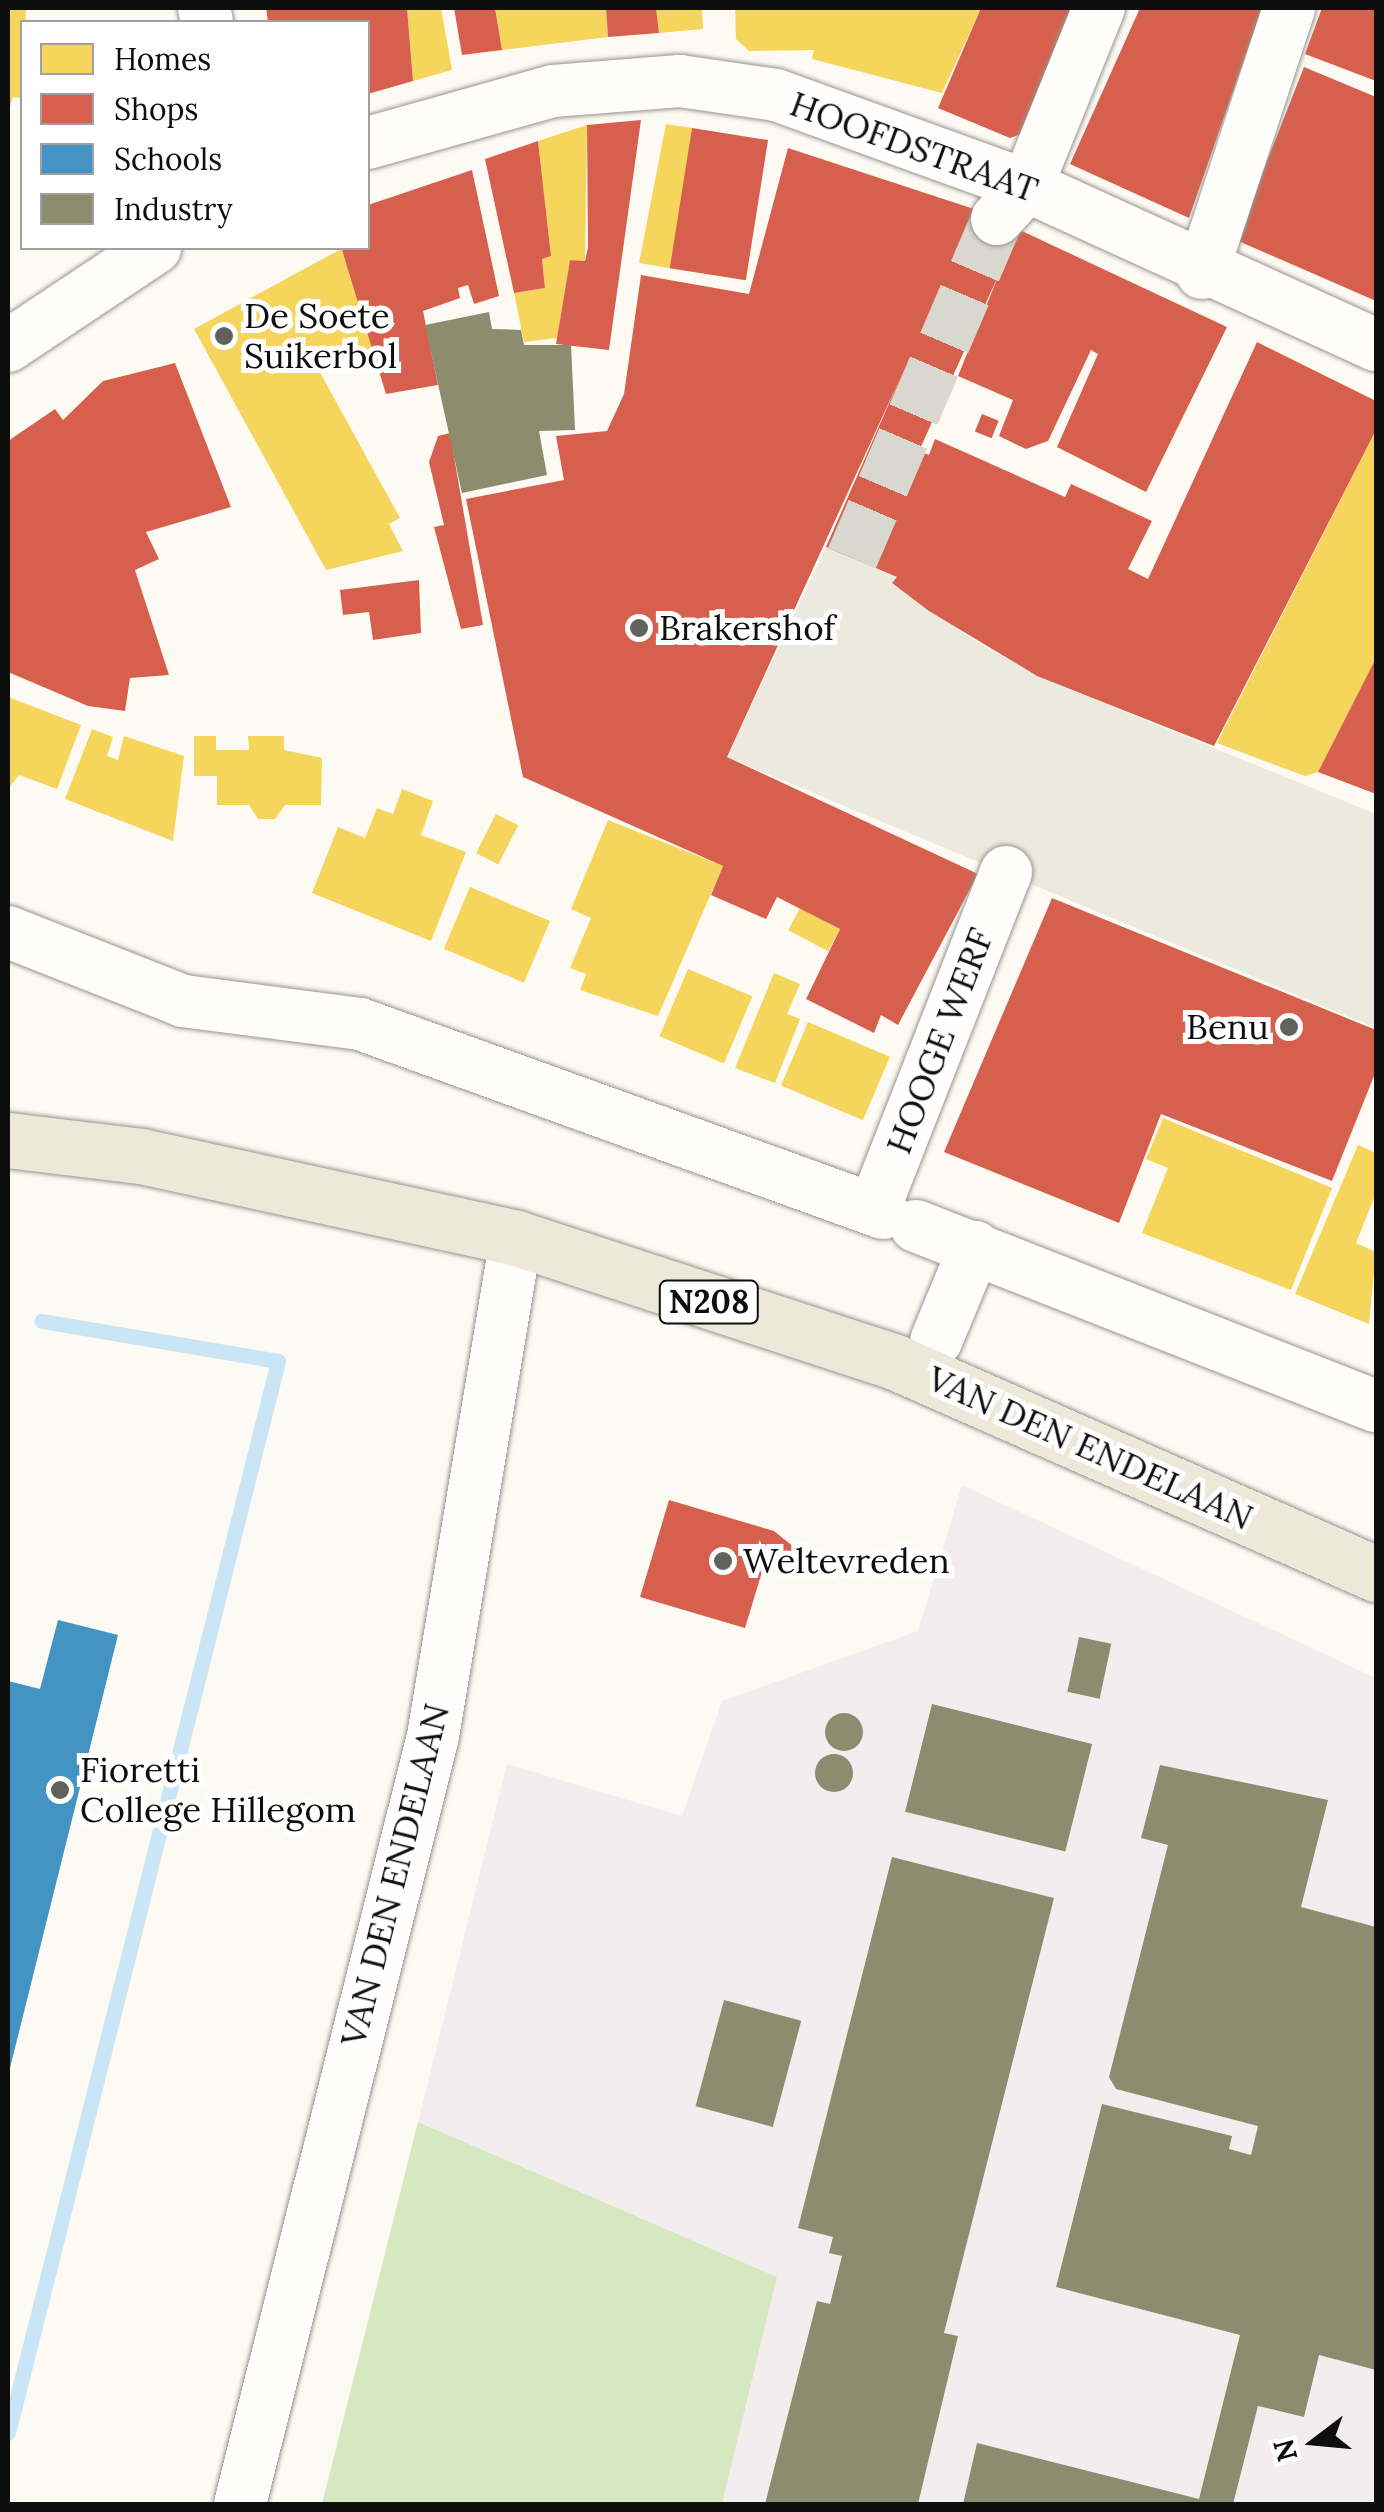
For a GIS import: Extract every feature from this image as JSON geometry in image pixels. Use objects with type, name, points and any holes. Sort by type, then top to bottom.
[{"type":"main road","name":"VAN DEN ENDELAAN","points":[[8,1106],[451,1189],[638,1240],[936,1341],[1376,1538]]},
{"type":"main road","name":"VAN DEN ENDELAAN","points":[[8,1140],[140,1156],[516,1238],[895,1362],[1376,1574]]},
{"type":"street","points":[[1012,203],[1100,8]]},
{"type":"street","points":[[1202,273],[1289,8]]},
{"type":"street","name":"HOOFDSTRAAT","points":[[370,142],[553,91],[680,81],[855,118],[1012,203],[1202,273],[1376,345]]},
{"type":"street","points":[[8,346],[152,250]]},
{"type":"street","name":"HOOGE WERF","points":[[891,1216],[1006,872]]},
{"type":"street","points":[[8,932],[183,1001],[360,1024],[976,1247],[1376,1406]]},
{"type":"street","name":"VAN DEN ENDELAAN","points":[[240,2504],[433,1736],[516,1238]]},
{"type":"street","name":"VAN DEN ENDELAAN","points":[[936,1341],[976,1247]]},
{"type":"shaded area","points":[[826,547],[897,577],[892,584],[967,636],[1037,676],[1376,814],[1376,1028],[727,757]]},
{"type":"shaded area","points":[[962,1485],[1376,1678],[1376,2504],[722,2504],[777,2277],[418,2122],[507,1764],[682,1816],[722,1701],[918,1631]]},
{"type":"green space","points":[[418,2122],[777,2277],[722,2504],[322,2504]]},
{"type":"building: Homes","points":[[8,8],[26,10],[26,20],[20,20],[20,98],[13,97],[8,113]]},
{"type":"building: Homes","points":[[407,8],[441,8],[452,70],[413,81]]},
{"type":"building: Homes","points":[[495,8],[606,8],[608,37],[502,50]]},
{"type":"building: Homes","points":[[656,8],[702,8],[703,29],[659,33]]},
{"type":"building: Homes","points":[[735,8],[981,8],[942,93],[812,59],[814,50],[749,51],[736,39]]},
{"type":"building: Homes","points":[[666,124],[692,128],[675,269],[639,263]]},
{"type":"building: Homes","points":[[587,125],[585,261],[570,260],[557,338],[524,342],[514,293],[545,288],[542,259],[551,256],[538,141]]},
{"type":"building: Homes","points":[[341,250],[378,348],[317,367],[400,518],[389,524],[403,551],[326,570],[194,329]]},
{"type":"building: Homes","points":[[1376,430],[1376,658],[1318,772],[1305,776],[1217,743]]},
{"type":"building: Homes","points":[[8,697],[81,725],[57,789],[19,775],[8,789]]},
{"type":"building: Homes","points":[[92,729],[113,737],[107,756],[118,760],[124,736],[184,756],[173,841],[65,799]]},
{"type":"building: Homes","points":[[194,736],[216,736],[216,750],[249,750],[248,736],[284,736],[284,750],[322,758],[321,805],[285,805],[275,819],[258,819],[249,805],[217,805],[217,776],[194,776]]},
{"type":"building: Homes","points":[[402,789],[433,801],[421,835],[466,852],[431,941],[312,893],[338,827],[365,838],[377,808],[393,814]]},
{"type":"building: Homes","points":[[496,814],[518,825],[498,865],[476,853]]},
{"type":"building: Homes","points":[[608,820],[723,866],[658,1016],[580,990],[586,974],[570,968],[591,918],[571,909]]},
{"type":"building: Homes","points":[[470,887],[550,921],[524,983],[444,949]]},
{"type":"building: Homes","points":[[800,908],[840,929],[828,951],[788,930]]},
{"type":"building: Homes","points":[[688,969],[752,996],[724,1064],[659,1036]]},
{"type":"building: Homes","points":[[774,973],[800,984],[787,1014],[800,1019],[775,1083],[735,1068]]},
{"type":"building: Homes","points":[[808,1022],[890,1057],[863,1120],[781,1086]]},
{"type":"building: Homes","points":[[1163,1118],[1332,1188],[1291,1290],[1142,1233],[1168,1168],[1146,1159]]},
{"type":"building: Homes","points":[[1358,1145],[1376,1153],[1376,1193],[1356,1243],[1376,1252],[1369,1324],[1295,1294]]},
{"type":"building: Shops","points":[[266,8],[407,8],[413,81],[370,93],[370,20],[268,20]]},
{"type":"building: Shops","points":[[454,8],[495,8],[502,50],[462,55]]},
{"type":"building: Shops","points":[[606,8],[656,8],[659,33],[608,37]]},
{"type":"building: Shops","points":[[981,8],[1076,8],[1027,132],[1010,138],[938,108]]},
{"type":"building: Shops","points":[[1140,8],[1262,8],[1189,218],[1070,164]]},
{"type":"building: Shops","points":[[1322,8],[1376,8],[1376,81],[1305,54]]},
{"type":"building: Shops","points":[[1304,67],[1376,97],[1376,301],[1236,240]]},
{"type":"building: Shops","points":[[641,120],[609,350],[556,344],[570,260],[585,261],[588,247],[587,125]]},
{"type":"building: Shops","points":[[692,128],[768,140],[746,280],[670,268]]},
{"type":"building: Shops","points":[[538,141],[551,256],[542,259],[545,288],[514,293],[485,159]]},
{"type":"building: Shops","points":[[788,148],[977,210],[1227,327],[1146,492],[1057,447],[1098,354],[1091,350],[1048,441],[1026,449],[999,436],[1013,400],[958,376],[999,274],[919,451],[929,455],[935,439],[1065,497],[1071,484],[1152,521],[1128,569],[1148,579],[1257,342],[1376,401],[1376,430],[1214,746],[1037,676],[929,611],[892,583],[897,577],[826,547],[901,376],[727,757],[978,874],[898,1025],[881,1015],[874,1033],[806,999],[840,929],[777,897],[766,919],[711,895],[723,866],[523,777],[466,499],[564,480],[556,436],[607,431],[624,394],[641,275],[749,294]]},
{"type":"building: Shops","points":[[472,170],[499,296],[474,304],[468,285],[458,288],[460,298],[423,311],[438,385],[386,394],[342,250],[370,250],[370,204]]},
{"type":"building: Shops","points":[[175,363],[231,507],[146,532],[159,559],[135,570],[169,675],[130,678],[125,711],[88,706],[8,672],[8,441],[55,409],[63,420],[103,381]]},
{"type":"building: Shops","points":[[982,414],[999,421],[992,438],[975,432]]},
{"type":"building: Shops","points":[[450,433],[483,625],[461,629],[434,527],[444,525],[429,462],[438,436]]},
{"type":"building: Shops","points":[[419,580],[421,633],[373,640],[369,612],[343,615],[340,590]]},
{"type":"building: Shops","points":[[1376,658],[1376,794],[1318,772]]},
{"type":"building: Shops","points":[[1052,898],[1376,1030],[1376,1071],[1332,1181],[1161,1114],[1119,1223],[944,1152]]},
{"type":"building: Shops","name":"Weltevreden","points":[[669,1500],[774,1531],[799,1551],[793,1570],[762,1572],[745,1628],[640,1597]]},
{"type":"building: Schools","points":[[58,1620],[118,1635],[9,2072],[8,1681],[40,1689]]},
{"type":"building: Industry","points":[[489,312],[492,329],[521,330],[524,345],[571,345],[575,430],[539,431],[547,475],[462,493],[425,325]]},
{"type":"building: Industry","points":[[1079,1637],[1111,1644],[1100,1699],[1067,1692]]},
{"type":"building: Industry","points":[[932,1704],[1092,1744],[1065,1852],[905,1812]]},
{"type":"building: Industry","points":[[844,1713],[858,1718],[863,1732],[858,1746],[844,1751],[830,1746],[825,1732],[830,1718]]},
{"type":"building: Industry","points":[[834,1754],[848,1759],[853,1773],[848,1787],[834,1792],[820,1787],[815,1773],[820,1759]]},
{"type":"building: Industry","points":[[1160,1765],[1328,1800],[1301,1907],[1376,1927],[1376,2370],[1319,2355],[1304,2417],[1258,2406],[1233,2504],[963,2504],[977,2443],[1199,2499],[1240,2335],[1056,2287],[1102,2104],[1232,2136],[1229,2149],[1251,2155],[1258,2126],[1116,2089],[1109,2077],[1168,1845],[1141,1838]]},
{"type":"building: Industry","points":[[892,1857],[1054,1898],[944,2333],[958,2336],[918,2504],[765,2504],[817,2301],[830,2304],[842,2256],[829,2253],[833,2237],[798,2228]]},
{"type":"building: Industry","points":[[724,2000],[801,2021],[773,2127],[696,2106]]},
{"type":"waterway","points":[[8,2433],[278,1361],[41,1321]]},
{"type":"tunnel","points":[[852,558],[997,219]]},
{"type":"place","name":"De Soete Suikerbol","points":[[224,336]]},
{"type":"place","name":"Brakershof","points":[[639,628]]},
{"type":"place","name":"Benu","points":[[1289,1027]]},
{"type":"place","name":"Weltevreden","points":[[723,1561]]},
{"type":"place","name":"Fioretti College Hillegom","points":[[60,1790]]}]
